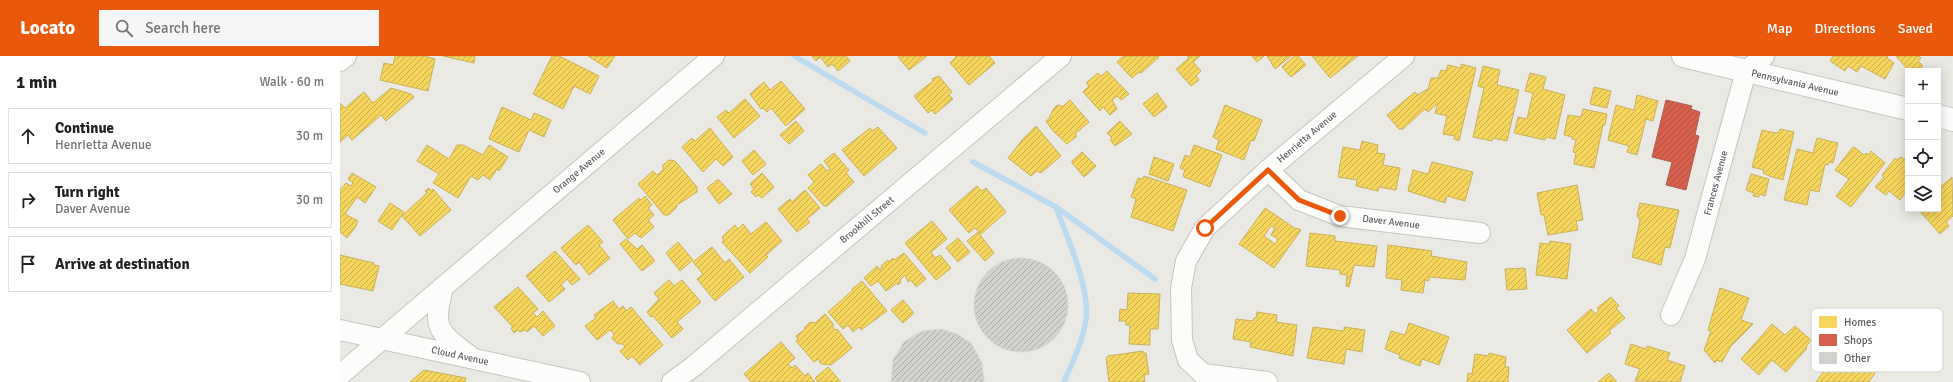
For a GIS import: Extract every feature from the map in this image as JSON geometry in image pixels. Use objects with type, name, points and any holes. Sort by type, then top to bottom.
[{"type":"main road","name":"Pennsylvania Avenue","points":[[1683,56],[1905,108]]},
{"type":"main road","points":[[1941,117],[1953,120]]},
{"type":"street","points":[[340,61],[346,56]]},
{"type":"street","name":"Orange Avenue","points":[[340,375],[714,56]]},
{"type":"street","name":"Brookhill Street","points":[[672,382],[694,366],[1061,56]]},
{"type":"street","name":"Henrietta Avenue","points":[[1267,382],[1203,374],[1188,360],[1182,340],[1181,288],[1186,261],[1205,228],[1268,170],[1404,56]]},
{"type":"street","points":[[1746,71],[1764,56]]},
{"type":"street","name":"Frances Avenue","points":[[1671,315],[1695,259],[1746,71]]},
{"type":"street","name":"Daver Avenue","points":[[1268,170],[1299,200],[1340,216],[1480,233]]},
{"type":"street","points":[[444,287],[438,310],[438,326],[447,339],[475,360]]},
{"type":"street","name":"Cloud Avenue","points":[[340,330],[580,382]]},
{"type":"building: Homes","points":[[395,56],[424,56],[435,59],[428,91],[380,80],[384,63],[393,65]]},
{"type":"building: Homes","points":[[443,56],[475,56],[474,63]]},
{"type":"building: Homes","points":[[552,56],[559,56],[599,76],[590,94],[574,86],[563,109],[533,94]]},
{"type":"building: Homes","points":[[588,56],[615,56],[607,68]]},
{"type":"building: Homes","points":[[812,56],[846,56],[850,61],[838,71],[832,64],[828,67],[820,57],[816,61]]},
{"type":"building: Homes","points":[[927,56],[909,70],[898,57]]},
{"type":"building: Homes","points":[[955,56],[989,56],[995,63],[969,85],[950,63],[956,57]]},
{"type":"building: Homes","points":[[1123,56],[1159,57],[1141,73],[1139,72],[1132,78],[1117,62]]},
{"type":"building: Homes","points":[[1187,56],[1200,56],[1193,62],[1201,71],[1196,76],[1199,80],[1191,86],[1176,69],[1189,58]]},
{"type":"building: Homes","points":[[1252,56],[1264,56],[1257,62]]},
{"type":"building: Homes","points":[[1267,56],[1291,56],[1275,69]]},
{"type":"building: Homes","points":[[1294,56],[1298,56],[1306,65],[1291,77],[1282,67]]},
{"type":"building: Homes","points":[[1312,56],[1358,56],[1330,78]]},
{"type":"building: Homes","points":[[1833,56],[1888,56],[1887,58],[1894,63],[1885,79],[1861,66],[1857,72],[1848,66],[1845,71],[1830,61]]},
{"type":"building: Homes","points":[[1896,56],[1919,56],[1921,58],[1918,61],[1923,66],[1921,68],[1906,68]]},
{"type":"building: Homes","points":[[1461,64],[1476,68],[1459,141],[1454,139],[1455,136],[1443,134],[1447,116],[1435,113],[1438,103],[1428,112],[1425,109],[1403,129],[1399,129],[1387,115],[1415,92],[1417,95],[1428,89],[1431,78],[1438,78],[1441,70],[1446,71],[1448,65],[1461,68]]},
{"type":"building: Homes","points":[[1483,66],[1500,70],[1497,85],[1519,90],[1507,141],[1493,138],[1492,141],[1473,137],[1484,88],[1478,86]]},
{"type":"building: Homes","points":[[1107,71],[1129,94],[1121,100],[1117,96],[1112,100],[1117,109],[1110,115],[1103,107],[1100,111],[1083,92],[1089,86],[1086,83],[1098,73],[1101,76]]},
{"type":"building: Homes","points":[[1530,73],[1546,77],[1543,89],[1565,95],[1555,139],[1546,137],[1545,140],[1514,133],[1518,117],[1527,119],[1533,93],[1525,91]]},
{"type":"building: Homes","points":[[939,76],[952,92],[949,95],[953,99],[935,114],[932,110],[928,113],[914,96],[933,81],[932,79]]},
{"type":"building: Homes","points":[[781,81],[805,109],[786,126],[771,108],[767,112],[763,108],[761,109],[750,94],[764,82],[770,90]]},
{"type":"building: Homes","points":[[1594,87],[1611,91],[1607,108],[1590,104]]},
{"type":"building: Homes","points":[[391,88],[411,94],[414,97],[386,121],[381,115],[352,140],[348,135],[340,142],[340,103],[345,108],[364,92],[373,103]]},
{"type":"building: Homes","points":[[1157,93],[1167,107],[1154,117],[1143,104]]},
{"type":"building: Homes","points":[[1637,95],[1658,101],[1653,121],[1646,119],[1637,155],[1627,152],[1629,146],[1608,140],[1616,105],[1634,110]]},
{"type":"building: Homes","points":[[745,99],[760,116],[734,138],[717,117],[726,110],[729,113]]},
{"type":"building: Homes","points":[[1070,100],[1089,122],[1075,134],[1077,136],[1067,144],[1053,131],[1046,121],[1050,118],[1049,116],[1052,114],[1051,113],[1056,106],[1060,105],[1062,107]]},
{"type":"building: Homes","points":[[1225,105],[1262,120],[1254,141],[1251,140],[1244,160],[1216,149],[1219,140],[1213,137]]},
{"type":"building: Homes","points":[[502,107],[531,120],[534,113],[551,120],[544,137],[529,130],[519,152],[489,139]]},
{"type":"building: Homes","points":[[1583,109],[1607,114],[1605,125],[1603,125],[1594,168],[1574,164],[1576,153],[1573,152],[1576,140],[1572,139],[1572,137],[1564,135],[1568,115],[1581,117]]},
{"type":"building: Homes","points":[[796,121],[804,131],[789,144],[780,135]]},
{"type":"building: Homes","points":[[1120,121],[1132,134],[1115,146],[1110,140],[1112,138],[1107,133]]},
{"type":"building: Homes","points":[[1036,126],[1061,156],[1041,173],[1037,171],[1031,176],[1008,158],[1023,139]]},
{"type":"building: Homes","points":[[878,127],[897,148],[864,176],[842,150],[870,128],[872,131]]},
{"type":"building: Homes","points":[[710,128],[733,157],[723,166],[716,159],[703,172],[682,147],[692,138],[695,141]]},
{"type":"building: Homes","points":[[1780,129],[1794,132],[1783,180],[1763,173],[1764,170],[1752,167],[1762,130],[1776,133],[1779,132]]},
{"type":"building: Homes","points":[[1817,138],[1838,143],[1833,163],[1829,162],[1828,165],[1825,164],[1819,192],[1810,190],[1807,205],[1784,200],[1797,149],[1813,153]]},
{"type":"building: Homes","points":[[1362,141],[1378,145],[1377,153],[1385,154],[1383,165],[1400,168],[1396,190],[1379,187],[1378,191],[1356,186],[1357,180],[1338,177],[1343,147],[1360,150]]},
{"type":"building: Homes","points":[[427,145],[449,159],[457,145],[463,145],[483,155],[489,145],[508,157],[499,171],[497,169],[490,180],[483,175],[478,180],[471,176],[458,198],[433,183],[439,174],[417,161]]},
{"type":"building: Homes","points":[[1194,145],[1222,155],[1210,187],[1184,177],[1183,175],[1185,170],[1180,168],[1185,155],[1190,157]]},
{"type":"building: Homes","points":[[1854,147],[1864,155],[1866,153],[1869,155],[1871,151],[1885,163],[1851,207],[1836,196],[1849,179],[1835,170]]},
{"type":"building: Homes","points":[[754,150],[766,164],[753,175],[742,161]]},
{"type":"building: Homes","points":[[1082,152],[1096,166],[1084,177],[1072,163],[1072,161]]},
{"type":"building: Homes","points":[[834,153],[849,170],[846,173],[854,182],[827,206],[824,206],[808,188],[814,182],[808,175],[821,164],[827,171],[830,169],[824,161]]},
{"type":"building: Homes","points":[[1154,157],[1174,164],[1168,181],[1149,174]]},
{"type":"building: Homes","points":[[1900,157],[1905,160],[1905,193],[1900,200],[1889,191],[1886,195],[1875,187],[1884,177],[1882,175],[1895,158],[1898,160]]},
{"type":"building: Homes","points":[[669,160],[675,161],[697,187],[697,192],[677,205],[669,215],[664,215],[638,184],[653,171],[657,175],[663,170],[663,165]]},
{"type":"building: Homes","points":[[1432,162],[1473,172],[1465,201],[1447,196],[1445,203],[1408,191],[1413,170],[1428,174]]},
{"type":"building: Homes","points":[[352,173],[376,187],[365,203],[357,197],[345,214],[358,221],[356,224],[357,225],[347,238],[340,232],[340,190],[346,183],[351,186],[353,183],[348,179]]},
{"type":"building: Homes","points":[[762,173],[774,187],[762,198],[758,195],[756,197],[751,192],[754,189],[750,184]]},
{"type":"building: Homes","points":[[1751,174],[1769,179],[1765,196],[1759,194],[1759,197],[1753,196],[1754,193],[1746,190]]},
{"type":"building: Homes","points":[[1144,176],[1187,190],[1173,231],[1131,217],[1136,199],[1131,197],[1138,178],[1143,179]]},
{"type":"building: Homes","points":[[1952,177],[1953,216],[1946,222],[1949,226],[1940,234],[1921,212],[1941,212],[1941,186]]},
{"type":"building: Homes","points":[[719,180],[732,194],[719,204],[707,188]]},
{"type":"building: Homes","points":[[1577,185],[1583,220],[1576,221],[1578,230],[1548,235],[1544,215],[1541,215],[1537,193]]},
{"type":"building: Homes","points":[[977,186],[982,191],[986,188],[1006,212],[981,234],[975,228],[969,233],[949,210]]},
{"type":"building: Homes","points":[[429,188],[431,191],[433,189],[451,210],[420,236],[402,216],[427,193],[425,191]]},
{"type":"building: Homes","points":[[805,190],[820,208],[807,219],[810,222],[797,232],[778,209],[790,199],[792,202]]},
{"type":"building: Homes","points":[[645,196],[652,205],[648,208],[654,215],[649,219],[649,221],[654,227],[641,238],[635,233],[628,239],[613,220],[639,198],[641,200]]},
{"type":"building: Homes","points":[[390,203],[404,212],[392,230],[378,221]]},
{"type":"building: Homes","points":[[1640,203],[1679,210],[1670,248],[1665,247],[1661,265],[1632,257],[1640,221],[1637,215]]},
{"type":"building: Homes","points":[[1265,208],[1296,229],[1301,230],[1274,268],[1239,244]],"holes":[[[1271,226],[1275,228],[1271,235],[1278,239],[1275,244],[1264,236]]]},
{"type":"building: Homes","points":[[932,221],[947,239],[931,252],[935,258],[940,255],[951,268],[936,280],[905,243]]},
{"type":"building: Homes","points":[[766,222],[782,241],[766,255],[768,257],[750,273],[722,242],[724,240],[722,237],[735,225],[738,229],[743,224],[751,234]]},
{"type":"building: Homes","points":[[588,225],[603,242],[599,245],[610,258],[589,275],[579,262],[576,265],[561,248]]},
{"type":"building: Homes","points":[[978,232],[994,253],[985,261],[967,241]]},
{"type":"building: Homes","points":[[1310,233],[1335,236],[1335,241],[1377,246],[1374,267],[1354,265],[1349,287],[1346,286],[1347,275],[1340,274],[1340,270],[1306,266]]},
{"type":"building: Homes","points":[[958,238],[970,252],[958,262],[946,248]]},
{"type":"building: Homes","points":[[626,239],[637,249],[642,245],[655,261],[642,271],[620,244]]},
{"type":"building: Homes","points":[[1550,241],[1571,244],[1567,279],[1536,275],[1540,243],[1549,244]]},
{"type":"building: Homes","points":[[678,242],[693,260],[680,271],[666,253]]},
{"type":"building: Homes","points":[[1388,245],[1432,251],[1431,256],[1467,262],[1465,280],[1429,277],[1429,281],[1425,280],[1423,293],[1401,290],[1402,280],[1386,278]]},
{"type":"building: Homes","points":[[712,247],[725,263],[729,259],[744,277],[715,301],[697,279],[703,274],[693,262]]},
{"type":"building: Homes","points":[[555,251],[580,279],[572,285],[567,279],[561,285],[565,289],[549,302],[526,276]]},
{"type":"building: Homes","points":[[904,253],[926,279],[916,287],[911,280],[908,282],[905,275],[900,280],[901,282],[898,285],[897,283],[886,291],[878,281],[871,286],[864,278],[877,266],[880,270],[882,267],[881,266],[888,260],[889,262],[893,258],[894,260]]},
{"type":"building: Homes","points":[[340,255],[374,263],[374,265],[379,266],[373,291],[340,284]]},
{"type":"building: Homes","points":[[1525,268],[1527,289],[1507,290],[1505,269]]},
{"type":"building: Homes","points":[[669,280],[674,286],[682,280],[701,302],[677,322],[683,329],[672,338],[653,316],[651,317],[647,312],[659,299],[654,293]]},
{"type":"building: Homes","points":[[862,281],[887,311],[861,330],[859,327],[853,332],[848,325],[843,329],[828,312]]},
{"type":"building: Homes","points":[[518,287],[538,309],[533,313],[537,317],[543,311],[555,326],[543,336],[534,326],[527,332],[525,330],[520,332],[518,330],[514,333],[511,328],[514,326],[512,326],[494,307]]},
{"type":"building: Homes","points":[[1720,288],[1749,298],[1741,320],[1753,324],[1731,346],[1722,362],[1716,360],[1715,363],[1704,350],[1711,331],[1708,330]]},
{"type":"building: Homes","points":[[1128,293],[1160,294],[1158,329],[1150,329],[1150,345],[1129,344],[1130,325],[1126,325],[1126,321],[1119,321],[1120,309],[1127,310]]},
{"type":"building: Homes","points":[[1611,297],[1619,306],[1616,308],[1625,318],[1609,331],[1611,333],[1587,353],[1567,330],[1591,309],[1595,314],[1599,310],[1597,308]]},
{"type":"building: Homes","points":[[903,300],[914,313],[903,323],[891,310]]},
{"type":"building: Homes","points":[[613,301],[619,309],[623,306],[626,311],[631,307],[663,345],[640,365],[632,356],[628,360],[620,351],[625,347],[623,344],[618,344],[612,339],[614,334],[610,330],[597,340],[585,326],[596,318],[594,315]]},
{"type":"building: Homes","points":[[1257,312],[1277,315],[1276,322],[1297,325],[1293,356],[1250,347],[1251,342],[1233,339],[1236,319],[1253,321],[1254,318],[1256,318]]},
{"type":"building: Homes","points":[[825,314],[834,325],[832,326],[835,330],[837,329],[852,348],[831,365],[821,364],[818,359],[814,362],[796,341],[798,339],[796,336],[805,329],[804,328],[810,322],[815,323]]},
{"type":"building: Homes","points":[[1409,323],[1449,337],[1439,365],[1422,359],[1420,366],[1399,358],[1400,355],[1385,349],[1391,331],[1405,335]]},
{"type":"building: Homes","points":[[1772,324],[1785,335],[1795,326],[1811,340],[1806,347],[1807,348],[1786,372],[1772,360],[1759,375],[1741,359]]},
{"type":"building: Homes","points":[[1313,327],[1344,331],[1344,327],[1365,330],[1362,352],[1346,349],[1344,364],[1307,358]]},
{"type":"building: Homes","points":[[781,342],[795,358],[788,364],[792,368],[795,365],[805,376],[808,373],[815,382],[751,382],[744,374]]},
{"type":"building: Homes","points":[[1631,344],[1646,349],[1647,346],[1670,353],[1667,360],[1685,366],[1680,382],[1635,381],[1640,369],[1625,364]]},
{"type":"building: Homes","points":[[1143,351],[1143,353],[1146,353],[1149,374],[1144,375],[1145,382],[1109,382],[1106,358],[1108,356]]},
{"type":"building: Homes","points":[[1489,353],[1506,357],[1505,367],[1509,367],[1508,382],[1467,382],[1468,373],[1472,374],[1475,354],[1489,356]]},
{"type":"building: Homes","points":[[828,367],[841,382],[818,382],[815,378]]},
{"type":"building: Homes","points":[[424,370],[466,378],[465,382],[410,382]]},
{"type":"building: Homes","points":[[1823,372],[1876,372],[1869,382],[1816,382]]},
{"type":"building: Homes","points":[[1609,373],[1617,382],[1598,382]]},
{"type":"building: Shops","points":[[1666,100],[1692,106],[1691,109],[1700,112],[1695,135],[1699,136],[1686,190],[1666,185],[1672,162],[1652,157]]},
{"type":"building: Other","points":[[1021,258],[1039,262],[1054,272],[1064,287],[1068,305],[1064,323],[1054,338],[1039,348],[1021,352],[1003,348],[988,338],[978,323],[974,305],[978,287],[988,272],[1003,262]]},
{"type":"building: Other","points":[[941,329],[957,334],[971,343],[982,363],[984,382],[891,382],[893,360],[904,342],[923,331]]},
{"type":"waterway","points":[[794,56],[925,133]]},
{"type":"waterway","points":[[973,162],[1056,207],[1155,279]]},
{"type":"waterway","points":[[1056,207],[1077,263],[1085,293],[1086,307],[1086,319],[1083,335],[1064,382]]},
{"type":"route","points":[[1205,228],[1268,170],[1299,200],[1340,216]]}]
